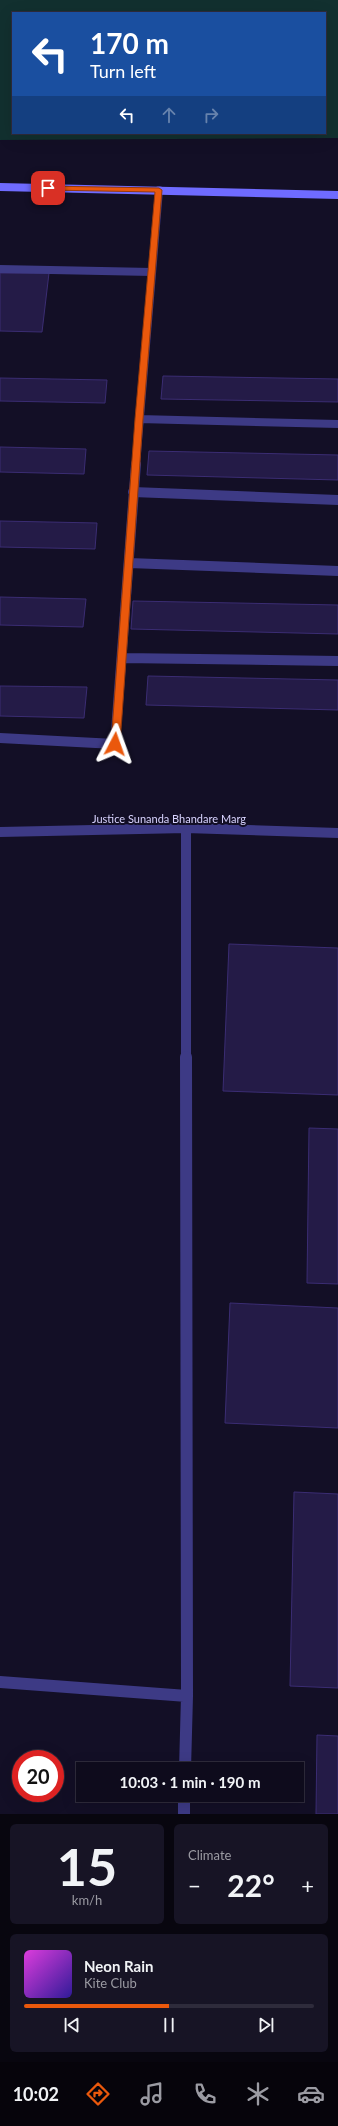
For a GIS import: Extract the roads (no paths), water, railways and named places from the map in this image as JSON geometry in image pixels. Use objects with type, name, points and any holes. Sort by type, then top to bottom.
[{"type":"main road","points":[[0,187],[338,195]]},
{"type":"street","points":[[0,738],[115,744],[139,419],[159,190]]},
{"type":"street","points":[[0,269],[152,272]]},
{"type":"street","points":[[139,419],[338,424]]},
{"type":"street","points":[[134,492],[338,500]]},
{"type":"street","points":[[128,562],[338,571]]},
{"type":"street","points":[[122,658],[338,661]]},
{"type":"street","points":[[185,1762],[187,1696],[186,828]]},
{"type":"street","name":"Justice Sunanda Bhandare Marg","points":[[0,832],[186,828],[338,833]]},
{"type":"street","points":[[0,1682],[187,1696]]},
{"type":"street","points":[[184,1802],[184,1814]]}]
